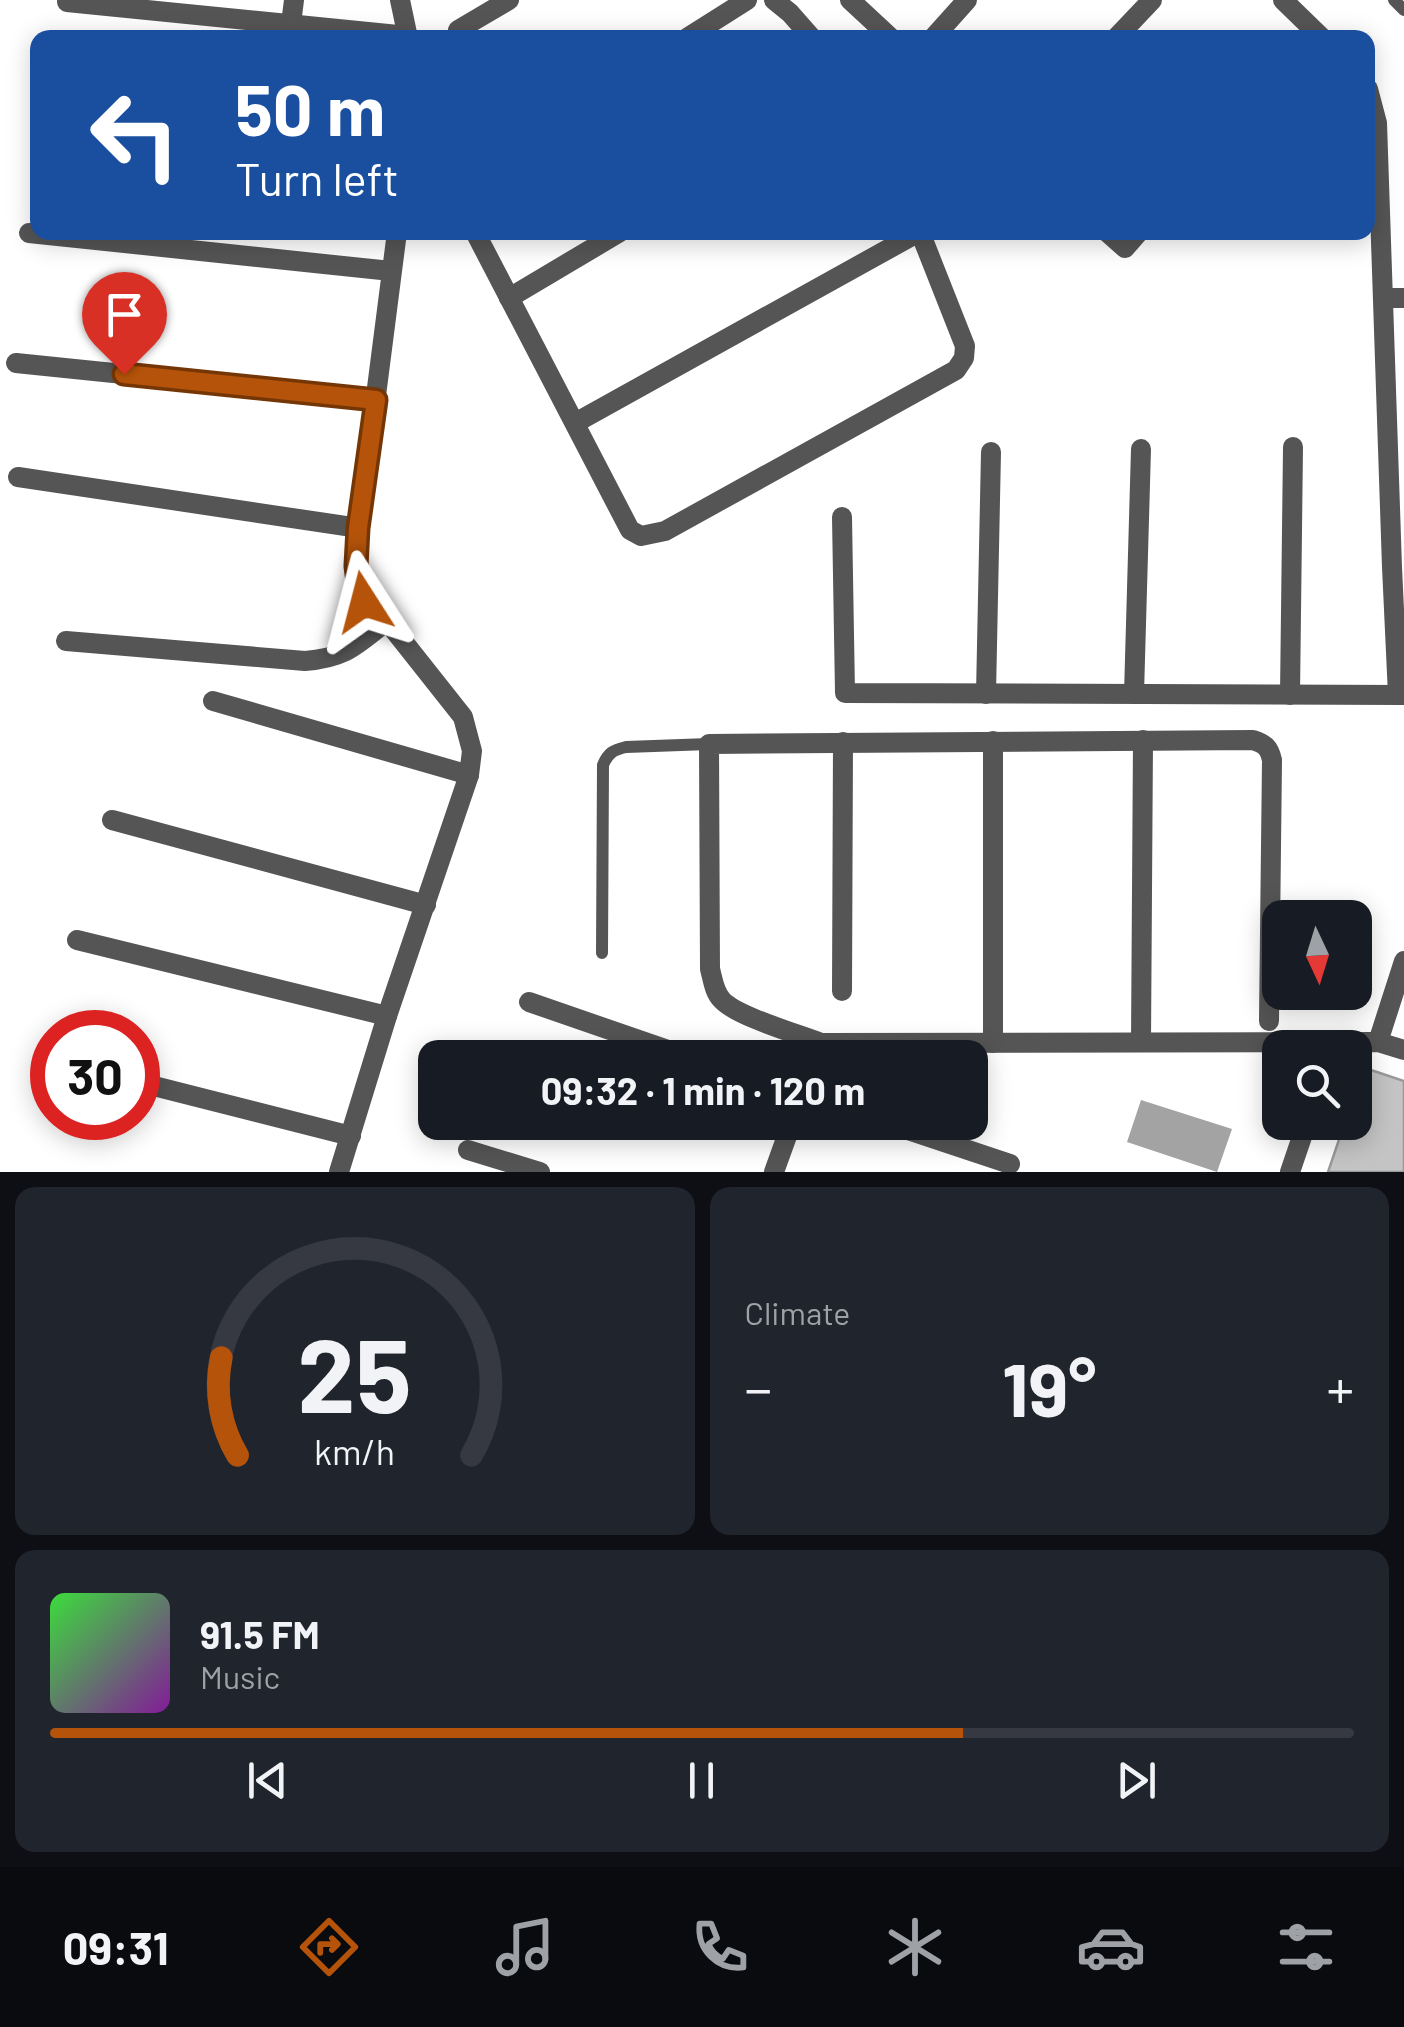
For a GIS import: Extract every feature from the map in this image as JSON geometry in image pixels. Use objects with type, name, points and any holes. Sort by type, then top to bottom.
[{"type":"street","points":[[291,24],[294,0]]},
{"type":"street","points":[[400,0],[406,30]]},
{"type":"street","points":[[458,30],[509,0]]},
{"type":"street","points":[[700,30],[748,0]]},
{"type":"street","points":[[774,0],[805,30]]},
{"type":"street","points":[[850,0],[882,30]]},
{"type":"street","points":[[939,30],[967,0]]},
{"type":"street","points":[[1124,30],[1152,0]]},
{"type":"street","points":[[1282,0],[1311,30]]},
{"type":"street","points":[[68,2],[345,30]]},
{"type":"street","points":[[842,517],[844,693],[1401,695],[1393,298],[1375,115]]},
{"type":"street","points":[[96,240],[392,271]]},
{"type":"street","points":[[339,1172],[469,775],[472,751],[463,718],[387,621],[364,602],[358,582],[358,528],[396,240]]},
{"type":"street","points":[[479,240],[630,530],[641,536],[665,531],[956,370],[964,358],[965,346],[922,240]]},
{"type":"street","points":[[509,298],[607,240]]},
{"type":"street","points":[[575,423],[905,240]]},
{"type":"street","points":[[16,363],[376,400]]},
{"type":"street","points":[[1290,695],[1293,447]]},
{"type":"street","points":[[1134,694],[1140,450]]},
{"type":"street","points":[[986,694],[991,452]]},
{"type":"street","points":[[18,477],[358,528]]},
{"type":"street","points":[[66,641],[327,659],[345,654],[387,621]]},
{"type":"street","points":[[213,701],[469,775]]},
{"type":"street","points":[[1141,1042],[1143,740]]},
{"type":"street","points":[[798,1040],[736,1010],[722,1000],[714,987],[710,969],[709,744],[1253,740],[1264,744],[1272,760],[1269,1020]]},
{"type":"street","points":[[842,991],[843,742]]},
{"type":"street","points":[[993,742],[993,1043]]},
{"type":"street","points":[[112,820],[426,904]]},
{"type":"street","points":[[76,940],[387,1016]]},
{"type":"street","points":[[1378,1042],[1404,961]]},
{"type":"street","points":[[530,1002],[639,1040]]},
{"type":"street","points":[[988,1043],[1378,1042],[1404,1050]]},
{"type":"street","points":[[160,1088],[351,1136]]},
{"type":"street","points":[[774,1172],[786,1140]]},
{"type":"street","points":[[938,1140],[1010,1164]]},
{"type":"street","points":[[1290,1172],[1301,1140]]},
{"type":"street","points":[[468,1150],[540,1172]]},
{"type":"lane","points":[[1394,0],[1404,10]]},
{"type":"lane","points":[[602,953],[606,755],[626,747],[709,744]]},
{"type":"shaded area","points":[[1141,1100],[1232,1129],[1217,1172],[1127,1142]]},
{"type":"building","points":[[1372,1070],[1404,1081],[1404,1172],[1328,1172],[1339,1140],[1372,1140]]},
{"type":"route","points":[[124,374],[376,400],[358,528],[356,566],[364,602]]}]
